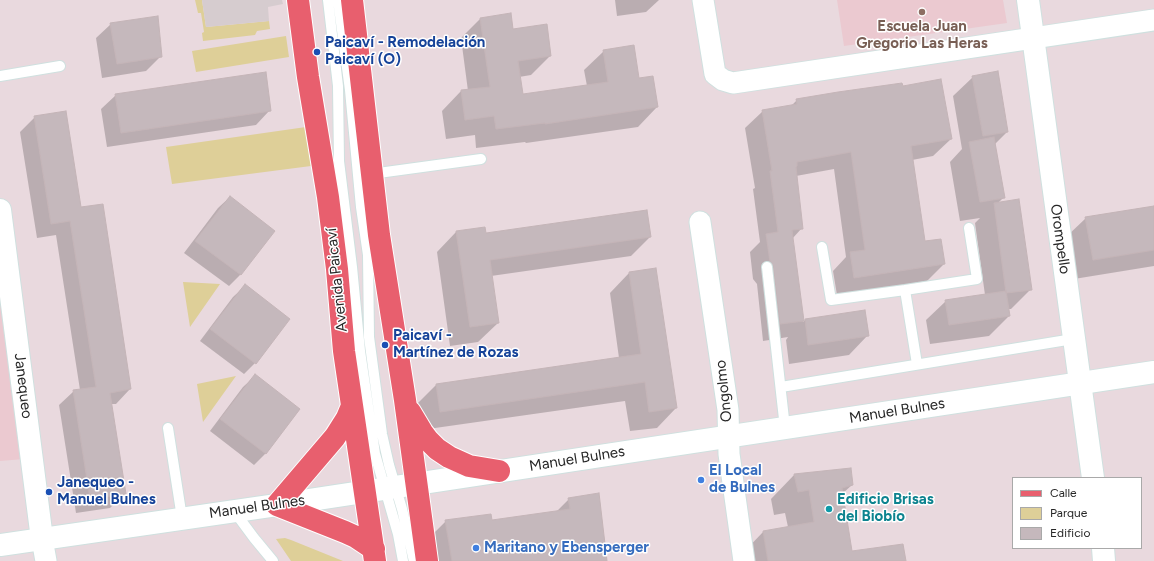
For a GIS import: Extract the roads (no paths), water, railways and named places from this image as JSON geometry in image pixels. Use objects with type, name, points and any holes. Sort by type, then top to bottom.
[{"type":"main road","name":"Avenida Paicaví","points":[[298,0],[308,77],[328,197],[337,268],[344,351],[352,406],[382,488],[374,555]]},
{"type":"main road","points":[[352,0],[382,263],[405,400],[427,561]]},
{"type":"main road","name":"Orompello","points":[[1028,0],[1093,477]]},
{"type":"main road","name":"Janequeo","points":[[0,210],[42,539]]},
{"type":"main road","name":"Manuel Bulnes","points":[[0,545],[277,505],[1154,372]]},
{"type":"main road","points":[[405,400],[412,417],[422,432],[437,449],[458,462],[469,466],[499,471]]},
{"type":"main road","points":[[352,406],[335,437],[277,505],[345,532],[356,538],[374,555]]},
{"type":"main road","points":[[1103,549],[1104,561]]},
{"type":"street","points":[[703,0],[715,74],[723,80],[733,83],[1154,20]]},
{"type":"street","name":"Ongolmo","points":[[700,222],[728,410],[729,454],[744,561]]},
{"type":"street","name":"Janequeo","points":[[42,539],[46,561]]},
{"type":"lane","points":[[328,0],[338,86],[339,161],[352,267],[358,339],[374,448],[382,488],[398,534],[403,561]]},
{"type":"lane","points":[[338,0],[369,270],[369,337],[382,434],[389,465],[382,488]]},
{"type":"lane","points":[[0,76],[60,66]]},
{"type":"lane","points":[[356,155],[360,66]]},
{"type":"lane","points":[[371,174],[481,159]]},
{"type":"lane","points":[[822,247],[831,300],[977,279],[969,228]]},
{"type":"lane","points":[[767,267],[785,428]]},
{"type":"lane","points":[[905,290],[918,364]]},
{"type":"lane","points":[[781,387],[1073,339]]},
{"type":"lane","points":[[168,428],[182,518]]},
{"type":"lane","points":[[382,488],[402,509],[414,561]]},
{"type":"lane","points":[[234,511],[273,561]]},
{"type":"place","name":"Escuela Juan Gregorio Las Heras","points":[[922,12]]},
{"type":"place","name":"Paicaví - Remodelación Paicaví (O)","points":[[317,52]]},
{"type":"place","name":"Paicaví - Martínez de Rozas","points":[[385,345]]},
{"type":"place","name":"El Local de Bulnes","points":[[701,480]]},
{"type":"place","name":"Janequeo - Manuel Bulnes","points":[[49,492]]},
{"type":"place","name":"Edificio Brisas del Biobío","points":[[829,509]]},
{"type":"place","name":"Maritano y Ebensperger","points":[[476,548]]}]
